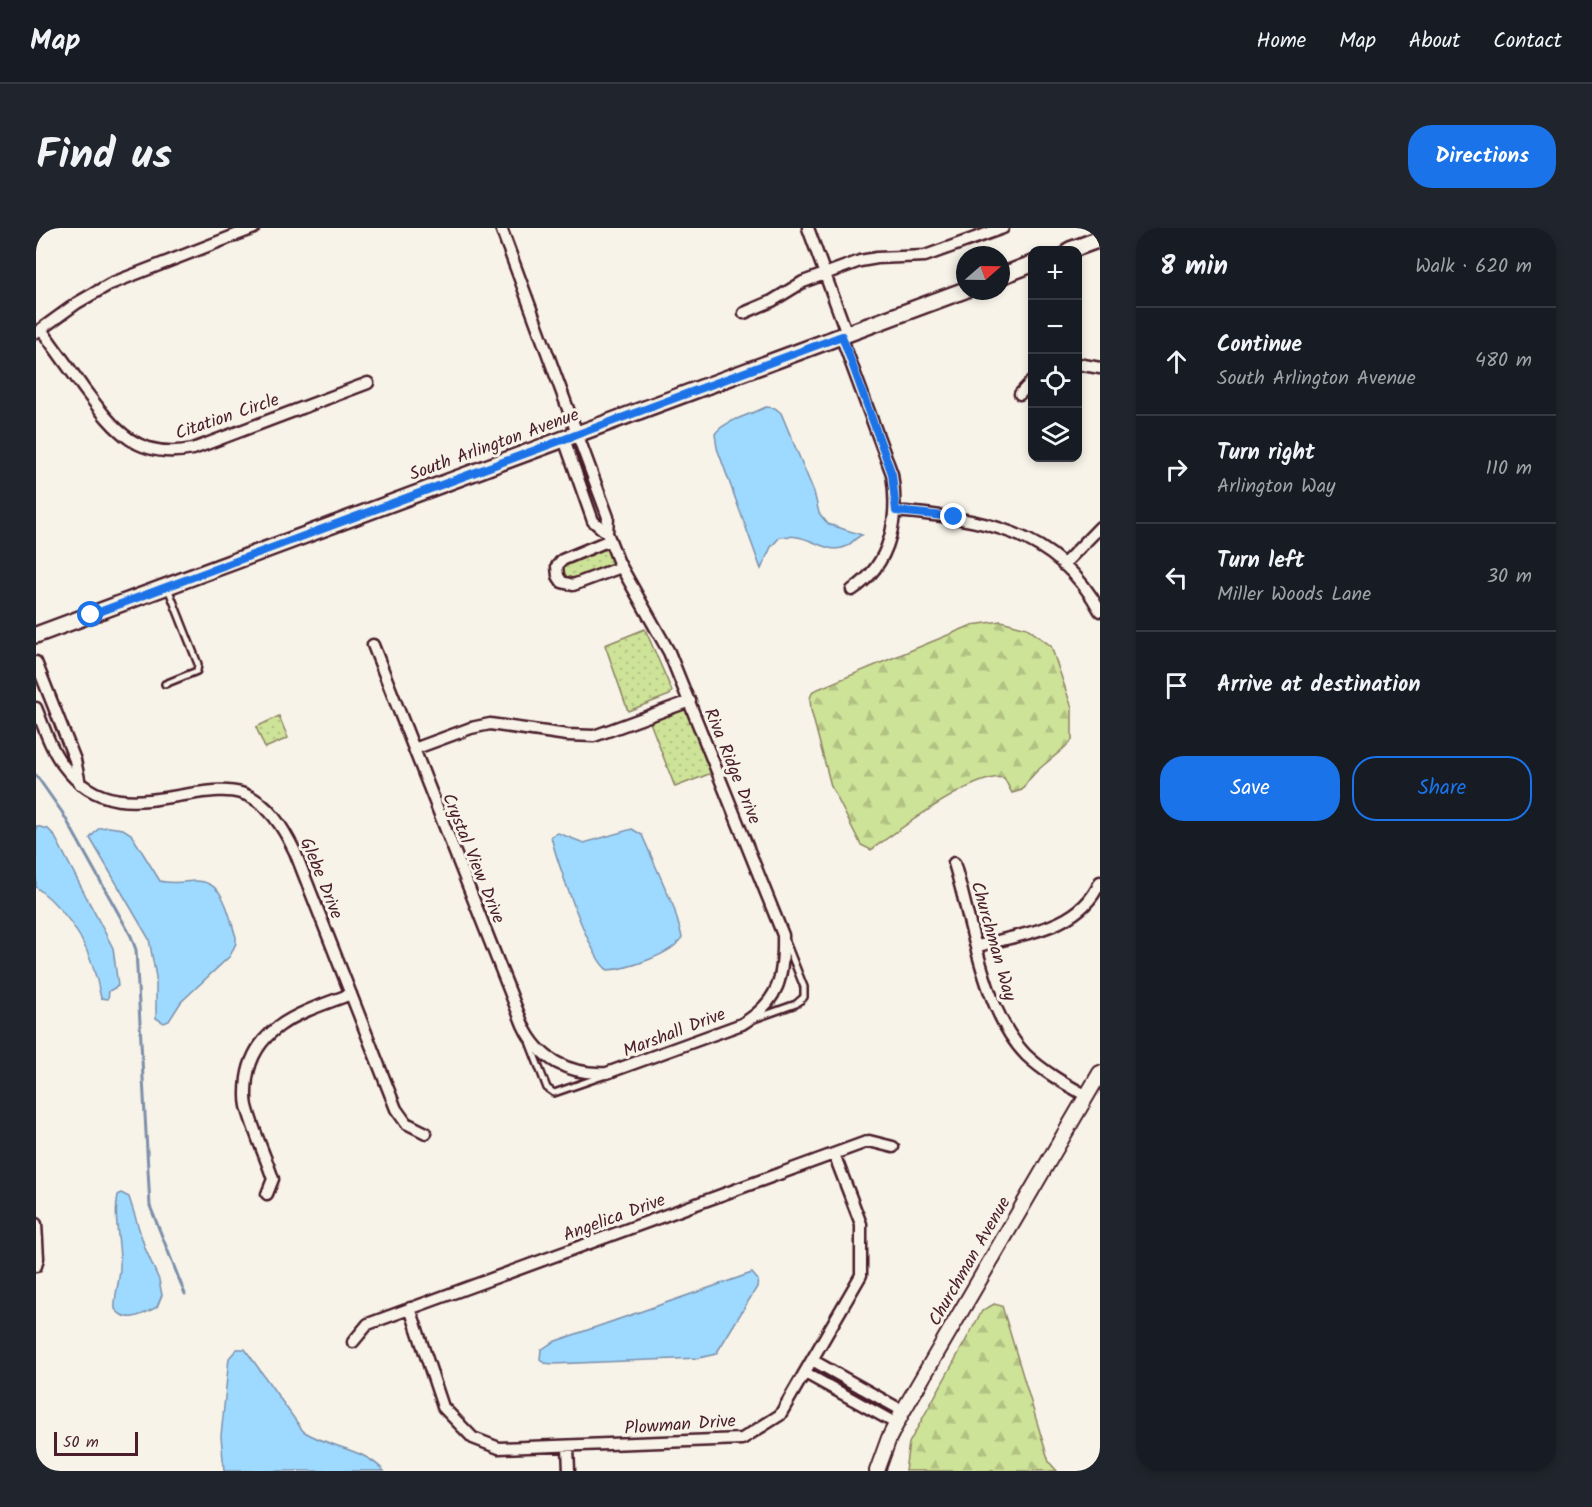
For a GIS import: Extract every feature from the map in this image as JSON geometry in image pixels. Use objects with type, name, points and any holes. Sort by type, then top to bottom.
[{"type":"main road","points":[[1081,246],[1100,239]]},
{"type":"main road","points":[[1010,273],[1028,266]]},
{"type":"main road","name":"South Arlington Avenue","points":[[36,635],[956,293]]},
{"type":"street","points":[[38,331],[77,303],[126,276],[254,228]]},
{"type":"street","name":"Riva Ridge Drive","points":[[501,228],[571,436],[593,521],[608,537],[621,567],[659,632],[690,701],[783,935],[783,968],[778,986]]},
{"type":"street","points":[[808,228],[892,474],[896,511],[884,556],[873,572],[852,590]]},
{"type":"street","points":[[744,313],[772,301],[796,285],[825,274],[874,258],[925,256],[1003,228]]},
{"type":"street","name":"Citation Circle","points":[[38,331],[111,426],[141,447],[156,451],[177,452],[193,448],[368,383]]},
{"type":"street","points":[[1082,365],[1100,368]]},
{"type":"street","points":[[1020,394],[1028,385]]},
{"type":"street","points":[[896,511],[959,517],[1000,527],[1038,545],[1078,579],[1100,610]]},
{"type":"street","points":[[1063,565],[1100,527]]},
{"type":"street","points":[[608,537],[562,560],[557,567],[558,576],[562,582],[573,585],[621,567]]},
{"type":"street","name":"Crystal View Drive","points":[[373,645],[523,1025],[539,1050],[565,1068]]},
{"type":"street","points":[[36,662],[75,760],[80,784]]},
{"type":"street","points":[[414,749],[471,728],[490,724],[567,735],[594,736],[690,701]]},
{"type":"street","name":"Glebe Drive","points":[[36,708],[56,755],[80,784],[106,798],[135,803],[226,791],[242,793],[256,800],[279,823],[288,837],[396,1109],[406,1123],[426,1133]]},
{"type":"street","name":"Churchman Way","points":[[954,863],[997,1010],[1013,1038],[1042,1069],[1087,1096]]},
{"type":"street","points":[[978,946],[1065,920],[1083,907],[1100,882]]},
{"type":"street","name":"Marshall Drive","points":[[565,1068],[595,1074],[622,1069],[742,1024],[761,1011],[778,986]]},
{"type":"street","points":[[267,1194],[273,1179],[246,1104],[249,1065],[254,1052],[263,1039],[290,1017],[351,994]]},
{"type":"street","name":"Churchman Avenue","points":[[877,1471],[900,1418],[1100,1073]]},
{"type":"street","name":"Angelica Drive","points":[[353,1342],[368,1324],[869,1141],[893,1147]]},
{"type":"street","name":"Plowman Drive","points":[[410,1308],[443,1407],[473,1438],[499,1448],[742,1439],[780,1415],[861,1275],[861,1224],[834,1154]]},
{"type":"street","points":[[36,1224],[38,1258],[36,1266]]},
{"type":"street","points":[[812,1360],[900,1418]]},
{"type":"street","points":[[805,1373],[900,1418]]},
{"type":"street","points":[[568,1447],[569,1471]]},
{"type":"lane","points":[[165,684],[197,671],[198,664],[167,586]]},
{"type":"lane","points":[[42,723],[58,717]]},
{"type":"lane","points":[[742,1024],[796,1004],[804,997],[804,987],[783,935]]},
{"type":"lane","points":[[523,1025],[547,1088],[554,1093],[622,1069]]},
{"type":"green space","points":[[610,540],[619,563],[578,583],[558,576],[568,557]]},
{"type":"green space","points":[[1001,621],[1027,628],[1051,646],[1072,708],[1072,740],[1033,775],[1022,790],[1012,793],[1004,778],[991,778],[956,793],[936,805],[871,850],[861,845],[831,786],[811,710],[810,698],[813,691],[972,625]]},
{"type":"green space","points":[[645,629],[672,691],[670,695],[628,711],[605,645]]},
{"type":"green space","points":[[690,701],[717,771],[675,787],[648,717]]},
{"type":"green space","points":[[279,716],[288,738],[265,748],[256,727]]},
{"type":"green space","points":[[994,1304],[1002,1306],[1049,1462],[1057,1471],[905,1471],[909,1443],[982,1311]]},
{"type":"water","points":[[766,407],[775,408],[781,413],[814,492],[819,513],[828,524],[862,535],[845,547],[835,549],[799,537],[780,537],[771,547],[761,569],[717,448],[715,434],[724,425]]},
{"type":"water","points":[[36,826],[48,829],[54,835],[113,948],[118,986],[109,991],[108,999],[101,998],[93,965],[80,936],[50,898],[36,887]]},
{"type":"water","points":[[99,828],[123,829],[131,834],[160,881],[173,883],[194,881],[213,886],[224,900],[236,937],[236,943],[230,956],[181,1002],[169,1021],[164,1023],[156,1018],[156,977],[149,939],[90,838]]},
{"type":"water","points":[[632,829],[642,835],[674,908],[682,937],[660,955],[638,964],[608,970],[601,963],[584,930],[559,865],[551,836],[558,833],[584,843]]},
{"type":"water","points":[[121,1193],[129,1197],[145,1248],[159,1280],[162,1295],[157,1307],[135,1317],[120,1314],[115,1309],[120,1267],[117,1204],[118,1195]]},
{"type":"water","points":[[752,1273],[758,1280],[757,1287],[716,1354],[699,1358],[553,1364],[544,1363],[540,1359],[541,1350],[553,1342]]},
{"type":"water","points":[[237,1349],[245,1349],[303,1431],[313,1437],[356,1452],[384,1471],[224,1471],[221,1436],[229,1358]]},
{"type":"waterway","points":[[36,775],[62,812],[131,936],[136,950],[150,1206],[185,1294]]},
{"type":"route","points":[[91,615],[842,336],[892,474],[896,511],[954,517]]}]
